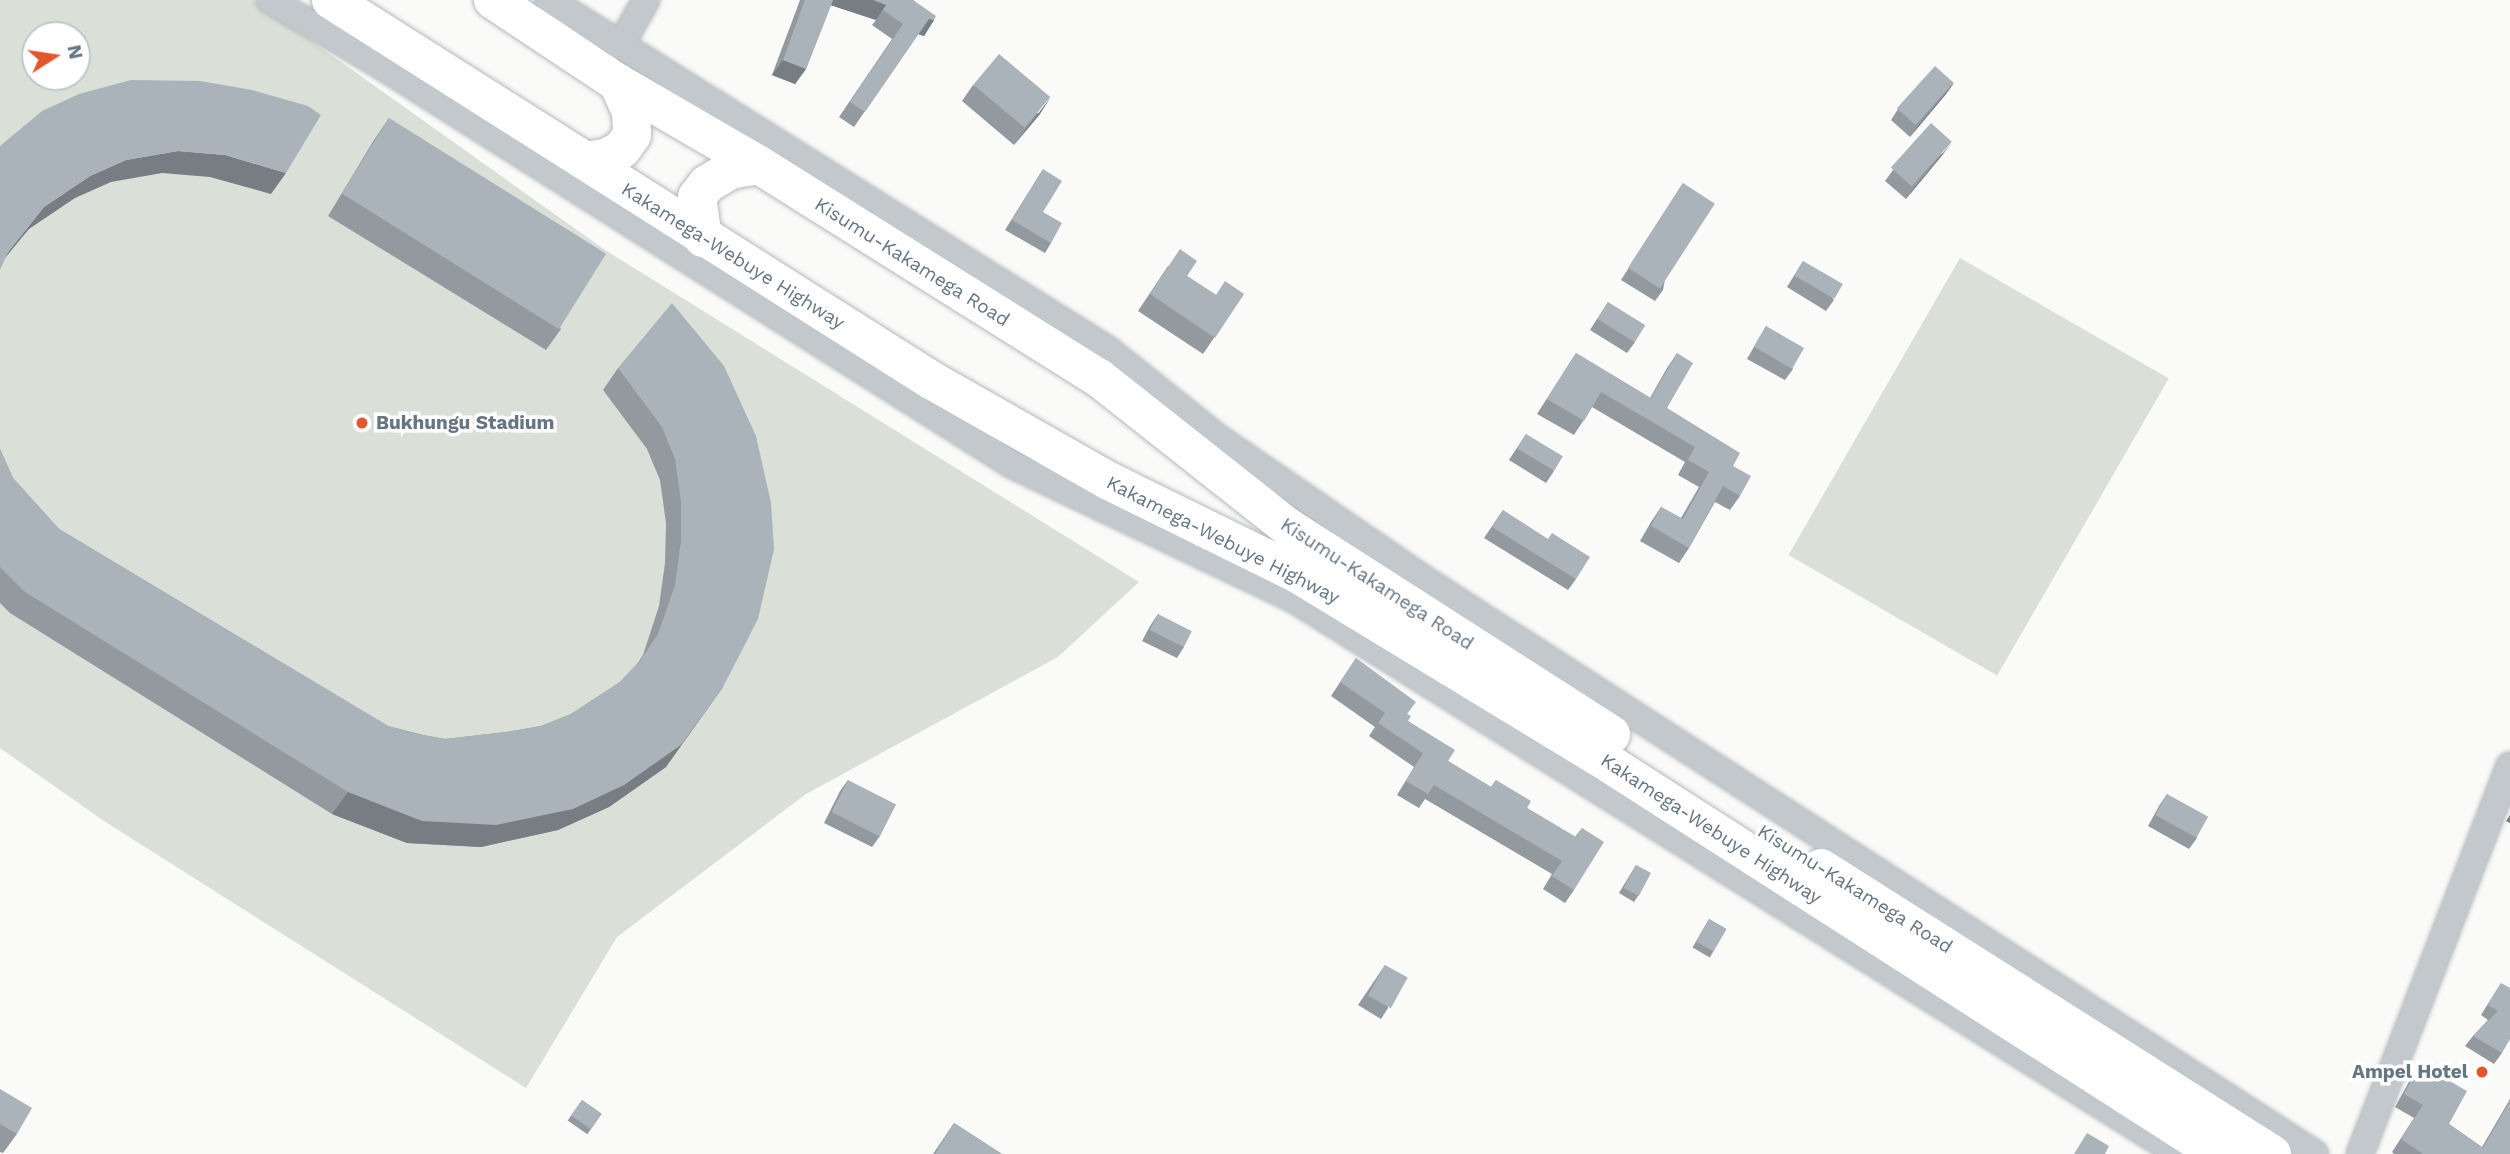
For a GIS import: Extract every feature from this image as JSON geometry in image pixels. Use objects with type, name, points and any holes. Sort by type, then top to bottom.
[{"type":"highway","name":"Kakamega-Webuye Highway","points":[[331,0],[931,380],[1060,454],[1308,581],[1613,766],[2218,1154]]},
{"type":"highway","name":"Kisumu-Kakamega Road","points":[[494,0],[618,83],[759,164],[1099,378],[1288,527],[1406,605],[2272,1154]]},
{"type":"highway","points":[[586,161],[606,158],[622,149],[632,135],[631,112],[618,83]]},
{"type":"highway","points":[[703,238],[697,197],[706,184],[730,170],[759,164]]},
{"type":"street","points":[[270,0],[382,66],[1012,464],[1294,599],[2179,1154]]},
{"type":"street","points":[[549,0],[1124,362],[1218,438],[1395,561],[2315,1154]]},
{"type":"street","points":[[620,46],[646,0]]},
{"type":"street","points":[[1124,362],[1141,412]]},
{"type":"street","points":[[1060,454],[1085,499]]},
{"type":"street","points":[[2360,1154],[2510,766]]},
{"type":"shaded area","name":"Bukhungu Stadium","points":[[0,0],[254,0],[605,250],[1139,582],[1058,657],[806,794],[617,937],[526,1088],[104,821],[0,748]]},
{"type":"shaded area","points":[[1960,258],[2169,378],[1997,676],[1788,555]]},
{"type":"building","points":[[805,0],[833,0],[806,69],[783,60]]},
{"type":"building","points":[[873,0],[913,0],[936,16],[934,20],[929,19],[865,112],[850,102],[903,24],[883,10],[886,5]]},
{"type":"building","points":[[999,54],[1050,97],[1025,128],[973,85]]},
{"type":"building","points":[[1935,66],[1954,83],[1915,125],[1897,108]]},
{"type":"building","points":[[131,80],[200,81],[252,90],[308,106],[321,115],[286,173],[225,155],[178,151],[126,160],[90,176],[44,207],[8,252],[0,270],[0,146],[42,111],[91,91]]},
{"type":"building","points":[[389,118],[606,254],[559,329],[342,193]]},
{"type":"building","points":[[1931,123],[1952,142],[1912,186],[1891,168]]},
{"type":"building","points":[[1043,169],[1062,181],[1043,212],[1062,223],[1051,243],[1012,220]]},
{"type":"building","points":[[1683,183],[1715,204],[1660,288],[1628,268]]},
{"type":"building","points":[[1180,249],[1197,261],[1187,276],[1216,295],[1225,281],[1244,294],[1215,338],[1150,294]]},
{"type":"building","points":[[1803,261],[1843,284],[1834,299],[1794,276]]},
{"type":"building","points":[[1608,302],[1645,325],[1635,342],[1597,319]]},
{"type":"building","points":[[672,303],[724,366],[756,436],[771,503],[774,549],[758,619],[723,687],[681,745],[624,785],[573,809],[496,825],[422,821],[348,792],[25,592],[0,567],[0,449],[13,478],[59,529],[388,726],[445,739],[541,726],[571,714],[620,682],[640,661],[658,634],[675,585],[681,541],[681,502],[675,459],[662,427],[618,368]]},
{"type":"building","points":[[1766,326],[1804,348],[1792,369],[1754,347]]},
{"type":"building","points":[[1576,353],[1651,398],[1677,353],[1693,363],[1667,408],[1740,453],[1733,466],[1751,476],[1740,496],[1723,486],[1689,548],[1651,526],[1661,507],[1683,519],[1709,472],[1688,460],[1695,447],[1601,392],[1584,421],[1547,399]]},
{"type":"building","points":[[1526,434],[1563,456],[1554,471],[1517,449]]},
{"type":"building","points":[[1503,510],[1548,539],[1552,533],[1590,557],[1576,579],[1492,527]]},
{"type":"building","points":[[1158,614],[1192,631],[1184,647],[1150,630]]},
{"type":"building","points":[[1356,658],[1416,702],[1407,714],[1411,716],[1408,721],[1455,750],[1448,761],[1491,787],[1496,780],[1531,801],[1527,808],[1576,837],[1582,828],[1604,842],[1574,890],[1552,876],[1562,861],[1434,785],[1428,794],[1406,781],[1423,753],[1378,723],[1385,713],[1340,682]]},
{"type":"building","points":[[848,780],[896,805],[880,837],[832,812]]},
{"type":"building","points":[[2167,794],[2208,817],[2196,838],[2155,815]]},
{"type":"building","points":[[1636,865],[1651,873],[1639,896],[1624,888]]},
{"type":"building","points":[[1709,919],[1726,929],[1713,952],[1696,942]]},
{"type":"building","points":[[1385,965],[1408,978],[1391,1008],[1368,996]]},
{"type":"building","points":[[2501,983],[2510,988],[2510,1039],[2502,1053],[2473,1036],[2498,1011],[2488,1005]]},
{"type":"building","points":[[2420,1064],[2467,1091],[2449,1124],[2483,1148],[2510,1101],[2510,1154],[2423,1154],[2401,1139],[2423,1105],[2404,1094]]},
{"type":"building","points":[[0,1089],[32,1108],[17,1134],[0,1124]]},
{"type":"building","points":[[582,1100],[602,1114],[591,1129],[571,1116]]},
{"type":"building","points":[[954,1123],[1002,1154],[935,1154]]},
{"type":"building","points":[[2087,1133],[2109,1146],[2105,1154],[2074,1154]]},
{"type":"place","name":"Bukhungu Stadium","points":[[362,423]]},
{"type":"place","name":"Ampel Hotel","points":[[2482,1072]]}]
